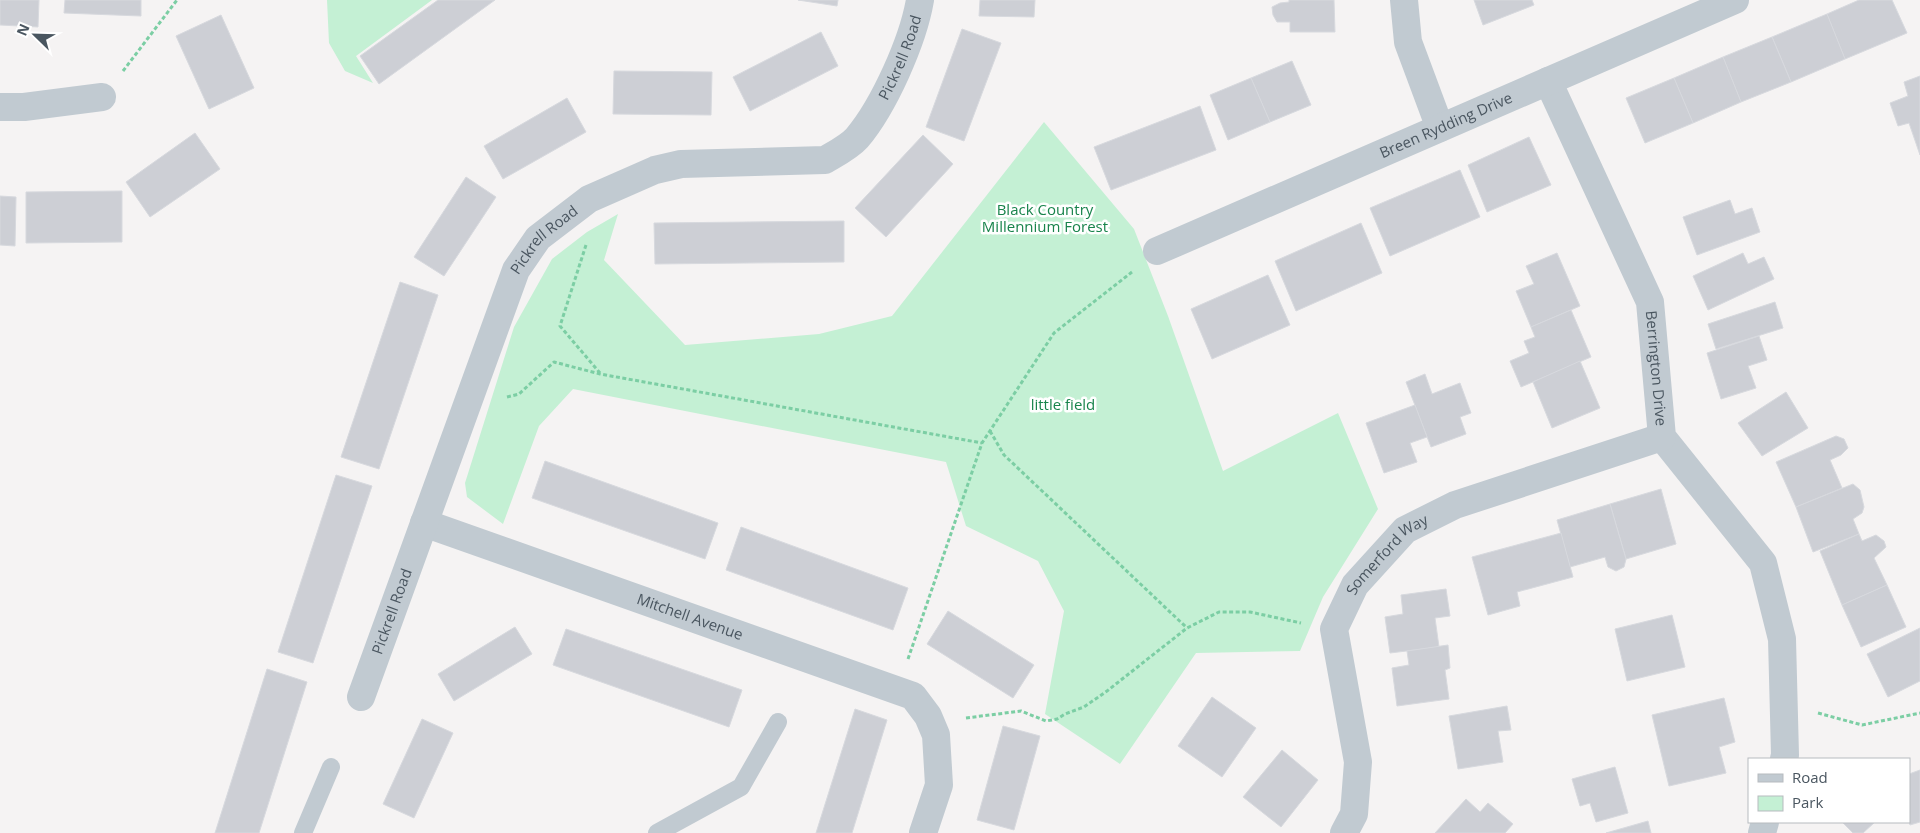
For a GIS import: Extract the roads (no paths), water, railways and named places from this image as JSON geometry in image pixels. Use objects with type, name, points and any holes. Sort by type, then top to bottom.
[{"type":"street","name":"Pickrell Road","points":[[361,697],[516,270],[538,238],[589,199],[656,170],[681,164],[825,160],[856,140],[885,93],[899,64],[918,15],[920,0]]},
{"type":"street","points":[[1404,0],[1408,42],[1440,128]]},
{"type":"street","name":"Breen Rydding Drive","points":[[1157,251],[1735,0]]},
{"type":"street","name":"Berrington Drive","points":[[1548,81],[1650,302],[1662,437],[1763,563],[1782,639],[1784,758]]},
{"type":"street","points":[[0,107],[24,107],[102,97]]},
{"type":"street","name":"Somerford Way","points":[[1344,833],[1354,814],[1358,762],[1334,630],[1355,585],[1405,530],[1454,505],[1662,437]]},
{"type":"street","name":"Mitchell Avenue","points":[[424,522],[913,696],[934,729],[939,785],[923,833]]},
{"type":"lane","points":[[657,833],[741,787],[778,722]]},
{"type":"lane","points":[[303,833],[331,767]]},
{"type":"park label","name":"Black Country Millennium Forest","points":[[1045,218]]},
{"type":"park label","name":"little field","points":[[1063,405]]}]
